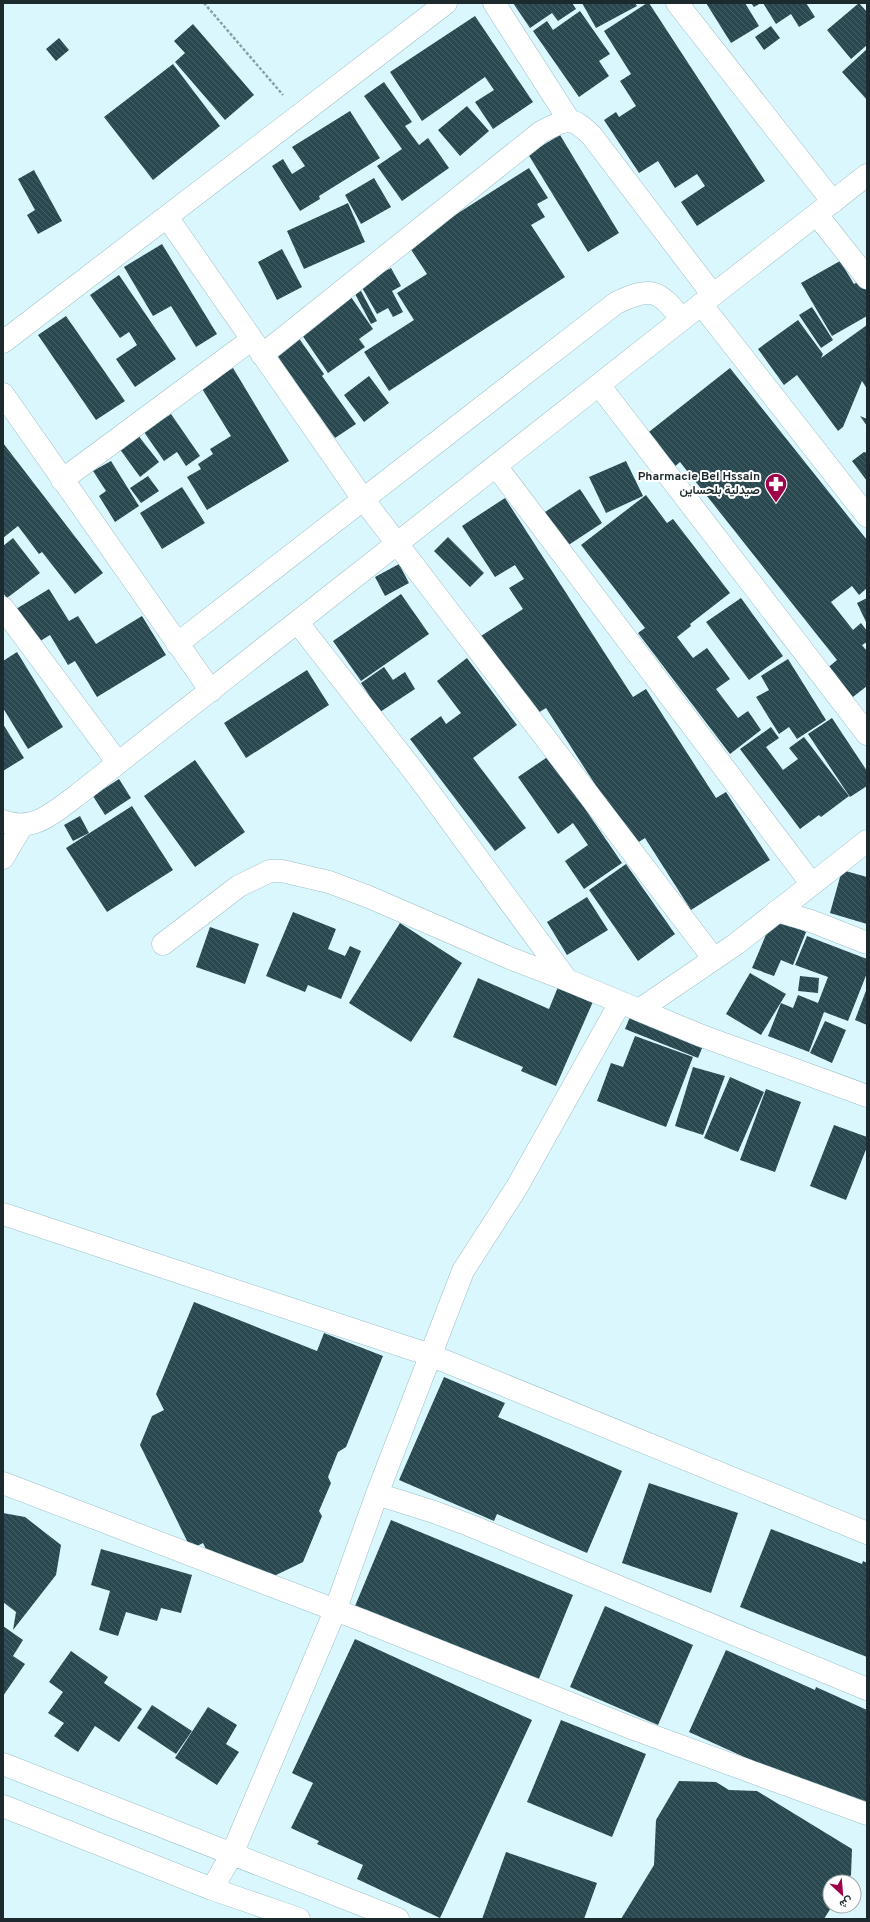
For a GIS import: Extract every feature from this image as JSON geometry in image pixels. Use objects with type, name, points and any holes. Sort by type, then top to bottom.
[{"type":"street","points":[[3,342],[446,3]]},
{"type":"street","points":[[494,3],[569,120]]},
{"type":"street","points":[[676,3],[825,208],[867,278]]},
{"type":"street","points":[[62,480],[257,348],[541,132],[562,121],[569,120],[578,123],[592,136],[707,299],[867,516]]},
{"type":"street","points":[[3,858],[12,823],[48,817],[298,623],[599,384],[867,175]]},
{"type":"street","points":[[167,217],[363,499],[714,959]]},
{"type":"street","points":[[177,644],[616,303],[635,294],[650,292],[660,296],[668,302],[682,319]]},
{"type":"street","points":[[599,384],[867,734]]},
{"type":"street","points":[[3,394],[211,691]]},
{"type":"street","points":[[496,466],[812,883]]},
{"type":"street","points":[[3,608],[118,763]]},
{"type":"street","points":[[298,623],[419,778],[567,980]]},
{"type":"street","points":[[212,1889],[232,1854],[335,1611],[377,1494],[463,1271],[630,1007],[714,959],[736,944],[867,841]]},
{"type":"street","points":[[163,944],[239,886],[270,871],[282,870],[329,882],[369,897],[512,959],[702,1036],[867,1096]]},
{"type":"street","points":[[777,911],[812,921],[867,943]]},
{"type":"street","points":[[3,1214],[430,1355],[867,1533]]},
{"type":"street","points":[[3,1483],[335,1611],[634,1729],[867,1814]]},
{"type":"street","points":[[377,1494],[414,1505],[469,1525],[867,1689]]},
{"type":"street","points":[[3,1764],[398,1919]]},
{"type":"street","points":[[3,1806],[212,1889],[299,1919]]},
{"type":"path","points":[[204,3],[300,115]]},
{"type":"building","points":[[513,3],[572,3],[576,9],[558,21],[552,13],[530,28]]},
{"type":"building","points":[[582,3],[635,3],[637,6],[596,28]]},
{"type":"building","points":[[649,3],[765,181],[697,226],[681,202],[705,186],[697,174],[675,188],[658,161],[639,173],[604,120],[616,112],[619,117],[636,106],[620,81],[631,74],[604,31]]},
{"type":"building","points":[[706,3],[745,3],[759,26],[731,43]]},
{"type":"building","points":[[751,3],[761,3],[754,7]]},
{"type":"building","points":[[763,3],[806,3],[815,17],[799,27],[791,14],[776,24]]},
{"type":"building","points":[[859,3],[867,12],[867,45],[851,59],[827,30]]},
{"type":"building","points":[[580,11],[610,54],[599,61],[609,76],[579,97],[533,31],[547,21],[553,30]]},
{"type":"building","points":[[475,16],[533,102],[493,129],[475,102],[494,90],[485,77],[422,121],[390,72]]},
{"type":"building","points":[[193,24],[254,95],[225,120],[175,62],[185,53],[174,41]]},
{"type":"building","points":[[771,26],[780,38],[764,50],[755,37]]},
{"type":"building","points":[[59,38],[69,50],[56,61],[46,49]]},
{"type":"building","points":[[867,49],[867,100],[842,72]]},
{"type":"building","points":[[173,64],[220,126],[153,180],[104,117]]},
{"type":"building","points":[[384,82],[412,122],[405,126],[419,145],[428,138],[449,168],[402,201],[377,166],[402,149],[364,96]]},
{"type":"building","points":[[467,106],[489,131],[460,156],[438,130]]},
{"type":"building","points":[[350,111],[380,158],[319,196],[320,199],[300,211],[272,166],[283,159],[292,174],[305,166],[292,147]]},
{"type":"building","points":[[560,135],[619,233],[588,252],[528,154]]},
{"type":"building","points":[[529,168],[548,198],[537,204],[545,217],[531,225],[565,277],[389,391],[364,352],[414,320],[397,293],[427,274],[408,245]]},
{"type":"building","points":[[34,170],[62,221],[38,234],[27,215],[35,210],[18,179]]},
{"type":"building","points":[[374,178],[391,207],[361,224],[345,195]]},
{"type":"building","points":[[348,203],[365,242],[304,269],[287,231]]},
{"type":"building","points":[[162,244],[217,334],[196,347],[171,306],[153,316],[124,267]]},
{"type":"building","points":[[282,249],[302,287],[277,300],[258,262]]},
{"type":"building","points":[[840,261],[854,284],[863,279],[867,285],[867,316],[832,336],[801,283]]},
{"type":"building","points":[[391,268],[401,286],[392,291],[403,312],[393,317],[388,308],[377,314],[360,284]]},
{"type":"building","points":[[119,275],[176,359],[135,387],[116,359],[137,345],[129,332],[120,338],[90,295]]},
{"type":"building","points":[[361,291],[377,321],[371,324],[355,294]]},
{"type":"building","points":[[351,297],[373,329],[359,339],[365,347],[328,373],[300,332]]},
{"type":"building","points":[[812,307],[833,340],[821,348],[799,315]]},
{"type":"building","points":[[66,316],[125,401],[96,420],[38,335]]},
{"type":"building","points":[[798,320],[823,354],[821,358],[867,325],[867,389],[862,381],[843,427],[838,431],[797,375],[784,385],[758,349]]},
{"type":"building","points":[[298,337],[324,374],[322,376],[356,424],[335,438],[275,353]]},
{"type":"building","points":[[233,368],[289,461],[207,510],[187,477],[201,469],[198,464],[213,454],[210,449],[231,436],[201,387]]},
{"type":"building","name":"Pharmacie Bel Hssain صيدلية بلحساين","points":[[730,368],[867,540],[867,588],[859,595],[852,586],[831,602],[853,630],[861,623],[867,631],[867,642],[862,645],[867,651],[867,686],[849,700],[825,670],[837,660],[680,462],[672,469],[645,435]]},
{"type":"building","points":[[369,376],[389,403],[364,422],[344,395]]},
{"type":"building","points":[[171,414],[200,456],[186,466],[177,452],[164,461],[144,432]]},
{"type":"building","points":[[860,416],[867,419],[867,426]]},
{"type":"building","points":[[137,434],[159,462],[140,477],[119,448]]},
{"type":"building","points":[[3,443],[103,573],[75,594],[42,552],[39,554],[18,526],[3,538]]},
{"type":"building","points":[[864,452],[867,453],[867,481],[852,461]]},
{"type":"building","points":[[111,461],[139,506],[115,522],[99,496],[106,491],[93,471]]},
{"type":"building","points":[[626,461],[643,496],[606,513],[589,477]]},
{"type":"building","points":[[148,476],[159,491],[141,503],[130,488]]},
{"type":"building","points":[[182,487],[205,523],[162,549],[140,513]]},
{"type":"building","points":[[580,489],[602,523],[567,546],[545,512]]},
{"type":"building","points":[[646,495],[667,523],[673,519],[730,593],[690,624],[691,626],[677,637],[693,658],[707,648],[730,679],[716,689],[738,718],[748,711],[761,730],[730,754],[638,633],[645,628],[581,545]]},
{"type":"building","points":[[505,498],[633,697],[646,689],[716,798],[726,792],[770,860],[691,910],[645,838],[634,845],[546,708],[533,716],[481,636],[523,609],[509,588],[524,579],[515,565],[495,577],[462,526]]},
{"type":"building","points":[[448,537],[484,573],[470,587],[434,551]]},
{"type":"building","points":[[13,538],[40,573],[7,598],[3,593],[3,546]]},
{"type":"building","points":[[399,564],[409,583],[385,596],[375,577]]},
{"type":"building","points":[[49,589],[69,621],[78,616],[96,644],[142,616],[166,655],[97,697],[75,661],[68,665],[50,635],[37,643],[16,609]]},
{"type":"building","points":[[401,594],[429,634],[361,681],[333,641]]},
{"type":"building","points":[[741,598],[783,656],[749,680],[706,622]]},
{"type":"building","points":[[867,598],[867,624],[857,603]]},
{"type":"building","points":[[17,652],[63,727],[28,749],[3,708],[3,661]]},
{"type":"building","points":[[467,658],[517,725],[473,758],[526,828],[495,851],[410,739],[441,716],[446,724],[461,713],[437,681]]},
{"type":"building","points":[[788,659],[826,720],[797,739],[789,727],[779,734],[756,697],[769,690],[761,676]]},
{"type":"building","points":[[384,667],[393,680],[405,672],[415,689],[380,712],[361,683]]},
{"type":"building","points":[[307,670],[329,705],[246,758],[224,723]]},
{"type":"building","points":[[832,718],[867,771],[867,786],[850,797],[808,734]]},
{"type":"building","points":[[3,724],[24,758],[3,771]]},
{"type":"building","points":[[771,727],[779,738],[766,747],[783,770],[798,759],[789,748],[804,737],[849,796],[821,817],[819,815],[800,829],[740,749]]},
{"type":"building","points":[[549,756],[622,863],[584,889],[565,861],[588,845],[573,823],[558,834],[518,777]]},
{"type":"building","points":[[195,760],[245,832],[195,867],[144,796]]},
{"type":"building","points":[[119,779],[131,798],[105,815],[93,796]]},
{"type":"building","points":[[132,806],[173,870],[107,912],[66,848]]},
{"type":"building","points":[[80,816],[89,833],[73,841],[64,825]]},
{"type":"building","points":[[626,864],[675,934],[638,961],[589,890]]},
{"type":"building","points":[[842,870],[867,877],[867,924],[830,913]]},
{"type":"building","points":[[587,897],[608,930],[567,955],[547,922]]},
{"type":"building","points":[[293,912],[336,929],[328,949],[345,956],[350,946],[361,951],[341,999],[308,985],[305,992],[266,976]]},
{"type":"building","points":[[773,918],[806,932],[793,965],[781,960],[774,976],[752,968]]},
{"type":"building","points":[[400,923],[462,963],[411,1042],[349,1003]]},
{"type":"building","points":[[210,927],[259,944],[245,984],[196,967]]},
{"type":"building","points":[[807,936],[867,959],[867,973],[848,1021],[824,1012],[809,1052],[768,1036],[781,1003],[793,1008],[798,995],[818,1003],[828,977],[795,965]]},
{"type":"building","points":[[750,973],[786,994],[761,1035],[726,1014]]},
{"type":"building","points":[[800,976],[819,978],[818,993],[798,991]]},
{"type":"building","points":[[478,978],[549,1009],[560,982],[595,997],[556,1086],[521,1071],[523,1067],[453,1037]]},
{"type":"building","points":[[867,988],[867,1025],[855,1020]]},
{"type":"building","points":[[632,1012],[705,1041],[698,1058],[625,1029]]},
{"type":"building","points":[[825,1021],[846,1030],[832,1063],[810,1053]]},
{"type":"building","points":[[635,1036],[693,1057],[666,1127],[597,1101],[611,1063],[623,1067]]},
{"type":"building","points":[[693,1067],[725,1076],[703,1135],[675,1126]]},
{"type":"building","points":[[730,1077],[764,1092],[738,1152],[704,1138]]},
{"type":"building","points":[[766,1089],[801,1102],[775,1172],[740,1160]]},
{"type":"building","points":[[834,1125],[867,1137],[867,1147],[846,1200],[810,1186]]},
{"type":"building","points":[[194,1302],[317,1351],[324,1333],[383,1356],[346,1447],[338,1452],[328,1477],[331,1483],[319,1511],[322,1516],[303,1562],[274,1576],[206,1549],[203,1543],[191,1549],[140,1445],[152,1416],[164,1410],[156,1394]]},
{"type":"building","points":[[444,1377],[505,1403],[498,1417],[622,1471],[587,1553],[497,1514],[494,1521],[399,1480]]},
{"type":"building","points":[[649,1483],[738,1513],[711,1593],[622,1563]]},
{"type":"building","points":[[3,1513],[25,1517],[61,1545],[56,1575],[13,1630],[16,1612],[3,1602]]},
{"type":"building","points":[[391,1520],[573,1595],[538,1681],[355,1606]]},
{"type":"building","points":[[771,1529],[862,1564],[863,1561],[867,1563],[867,1657],[740,1607]]},
{"type":"building","points":[[101,1549],[192,1575],[181,1613],[161,1608],[157,1621],[126,1612],[118,1636],[99,1630],[110,1591],[91,1585]]},
{"type":"building","points":[[605,1606],[693,1645],[658,1725],[570,1687]]},
{"type":"building","points":[[3,1626],[23,1640],[13,1656],[25,1664],[3,1696]]},
{"type":"building","points":[[355,1639],[532,1720],[440,1918],[357,1879],[363,1865],[317,1844],[319,1841],[291,1828],[313,1783],[292,1773]]},
{"type":"building","points":[[726,1650],[815,1690],[816,1687],[867,1710],[866,1812],[689,1732]]},
{"type":"building","points":[[71,1651],[108,1677],[104,1683],[142,1709],[119,1742],[95,1726],[78,1752],[54,1736],[64,1723],[48,1713],[63,1692],[49,1682]]},
{"type":"building","points":[[152,1705],[192,1731],[176,1754],[137,1728]]},
{"type":"building","points":[[208,1707],[237,1725],[226,1744],[239,1752],[217,1785],[175,1758]]},
{"type":"building","points":[[561,1720],[646,1754],[612,1837],[527,1802]]},
{"type":"building","points":[[679,1781],[716,1782],[729,1790],[757,1791],[852,1849],[851,1874],[822,1874],[822,1914],[827,1914],[824,1919],[621,1919],[654,1865],[656,1820]]},
{"type":"building","points":[[506,1852],[597,1883],[584,1919],[482,1919]]},
{"type":"place","name":"Pharmacie Bel Hssain صيدلية بلحساين","points":[[776,504]]}]
